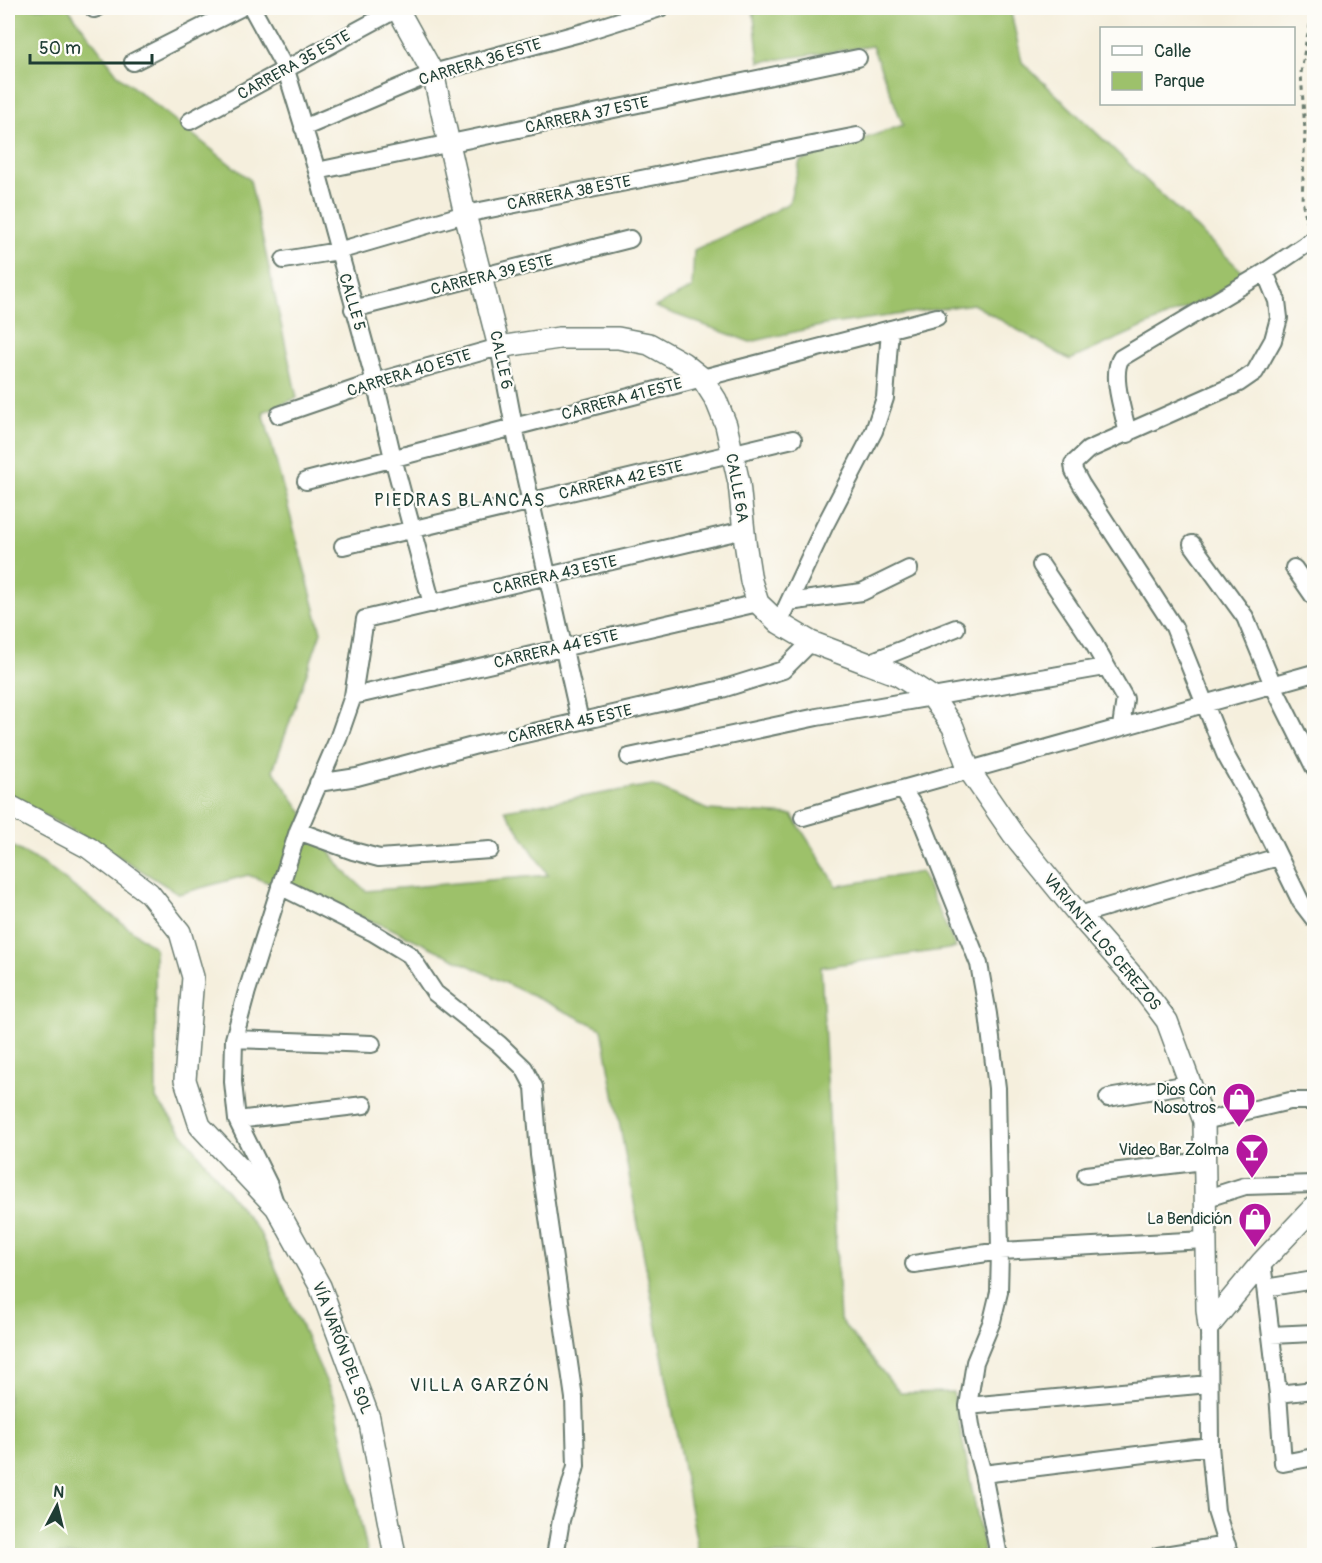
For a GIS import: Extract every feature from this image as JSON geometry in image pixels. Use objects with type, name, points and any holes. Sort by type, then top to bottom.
[{"type":"street","points":[[133,62],[240,8]]},
{"type":"street","name":"CALLE 5","points":[[252,8],[286,70],[317,171],[353,309],[375,382],[432,604]]},
{"type":"street","name":"CARRERA 35 ESTE","points":[[190,121],[398,8]]},
{"type":"street","name":"CALLE 6","points":[[398,8],[433,73],[465,214],[500,347],[514,427],[580,721]]},
{"type":"street","name":"CARRERA 36 ESTE","points":[[303,128],[433,73],[584,32],[660,8]]},
{"type":"street","name":"CARRERA 37 ESTE","points":[[317,171],[858,58]]},
{"type":"street","name":"CARRERA 38 ESTE","points":[[284,260],[338,251],[465,214],[857,136]]},
{"type":"street","name":"CARRERA 39 ESTE","points":[[353,309],[630,239]]},
{"type":"street","points":[[1128,434],[1116,377],[1117,365],[1121,358],[1265,272],[1313,240]]},
{"type":"street","points":[[1265,272],[1277,301],[1279,318],[1273,340],[1255,372],[1239,382],[1128,434],[1088,450],[1073,464],[1074,471],[1174,627],[1225,754],[1252,802],[1301,902],[1314,919]]},
{"type":"street","name":"CARRERA 41 ESTE","points":[[306,481],[937,317]]},
{"type":"street","points":[[779,623],[873,431],[885,398],[890,329]]},
{"type":"street","name":"CARRERA 40 ESTE","points":[[279,415],[375,382],[500,347],[559,338],[618,338],[649,344],[683,363],[702,378]]},
{"type":"street","name":"CALLE 6A","points":[[702,378],[716,400],[726,425],[739,483],[744,530],[758,603]]},
{"type":"street","name":"CARRERA 42 ESTE","points":[[343,546],[793,439]]},
{"type":"street","name":"CARRERA 43 ESTE","points":[[353,696],[365,619],[744,530]]},
{"type":"street","points":[[1192,544],[1245,617],[1273,685],[1314,767]]},
{"type":"street","points":[[1041,565],[1092,641],[1125,699],[1121,727]]},
{"type":"street","points":[[1294,568],[1314,597]]},
{"type":"street","points":[[789,602],[862,592],[909,569]]},
{"type":"street","name":"VARIANTE LOS CEREZOS","points":[[758,603],[779,623],[812,642],[898,675],[932,697],[953,727],[969,770],[1013,834],[1136,980],[1167,1021],[1204,1121],[1204,1199],[1209,1326]]},
{"type":"street","name":"CARRERA 44 ESTE","points":[[353,696],[758,603]]},
{"type":"street","points":[[868,663],[956,628]]},
{"type":"street","name":"CARRERA 45 ESTE","points":[[318,783],[357,777],[473,746],[722,689],[783,670],[812,642]]},
{"type":"street","points":[[629,757],[818,717],[1106,667]]},
{"type":"street","points":[[803,817],[1314,673]]},
{"type":"street","points":[[276,1207],[269,1185],[237,1120],[233,1082],[234,1040],[247,991],[298,831],[338,740],[353,696]]},
{"type":"street","points":[[902,789],[919,814],[979,964],[988,1014],[997,1088],[999,1292],[992,1321],[975,1362],[968,1406],[999,1556]]},
{"type":"street","name":"VÍA VARÓN DEL SOL","points":[[8,805],[89,848],[149,893],[180,932],[193,977],[185,1080],[200,1126],[276,1207],[320,1286],[369,1418],[395,1556]]},
{"type":"street","points":[[298,831],[379,858],[489,850]]},
{"type":"street","points":[[1079,915],[1278,857]]},
{"type":"street","points":[[280,886],[372,932],[410,955],[435,993],[499,1044],[524,1068],[534,1087],[539,1155],[574,1398],[576,1466],[561,1520],[555,1556]]},
{"type":"street","points":[[234,1040],[372,1044]]},
{"type":"street","points":[[1108,1098],[1190,1084]]},
{"type":"street","points":[[1204,1121],[1290,1101],[1314,1101]]},
{"type":"street","points":[[237,1120],[364,1105]]},
{"type":"street","points":[[1086,1174],[1204,1161]]},
{"type":"street","points":[[1204,1199],[1245,1186],[1314,1184]]},
{"type":"street","points":[[1158,1556],[1229,1550],[1216,1511],[1210,1446],[1209,1326],[1262,1262],[1314,1208]]},
{"type":"street","points":[[914,1264],[1000,1251],[1205,1240]]},
{"type":"street","points":[[1262,1262],[1278,1394],[1283,1463],[1314,1457]]},
{"type":"street","points":[[1265,1288],[1314,1280]]},
{"type":"street","points":[[1271,1335],[1314,1333]]},
{"type":"street","points":[[968,1406],[1209,1384]]},
{"type":"street","points":[[1278,1394],[1314,1390]]},
{"type":"street","points":[[983,1474],[1210,1446]]},
{"type":"path","points":[[1313,240],[1302,201],[1305,131],[1301,73],[1314,9]]},
{"type":"green space","points":[[8,8],[68,8],[119,76],[250,180],[297,398],[263,412],[321,632],[273,770],[342,869],[366,891],[548,875],[505,810],[652,785],[708,810],[792,815],[837,886],[921,872],[956,948],[821,967],[840,1320],[900,1393],[953,1392],[985,1555],[699,1555],[602,1029],[390,928],[248,875],[179,894],[113,853],[8,795]]},
{"type":"green space","points":[[753,8],[1010,8],[1022,62],[1250,279],[1070,360],[973,304],[825,325],[750,342],[655,307],[692,288],[694,250],[789,203],[800,161],[903,125],[872,46],[759,62]]},
{"type":"green space","points":[[8,844],[42,863],[155,948],[156,1099],[260,1233],[334,1399],[368,1555],[8,1555]]},
{"type":"place","name":"Dios Con Nosotros","points":[[1239,1128]]},
{"type":"place","name":"Video Bar Zolma","points":[[1252,1179]]},
{"type":"place","name":"La Bendición","points":[[1255,1248]]},
{"type":"district","name":"PIEDRAS BLANCAS","points":[[460,500]]},
{"type":"district","name":"VILLA GARZÓN","points":[[480,1385]]}]
